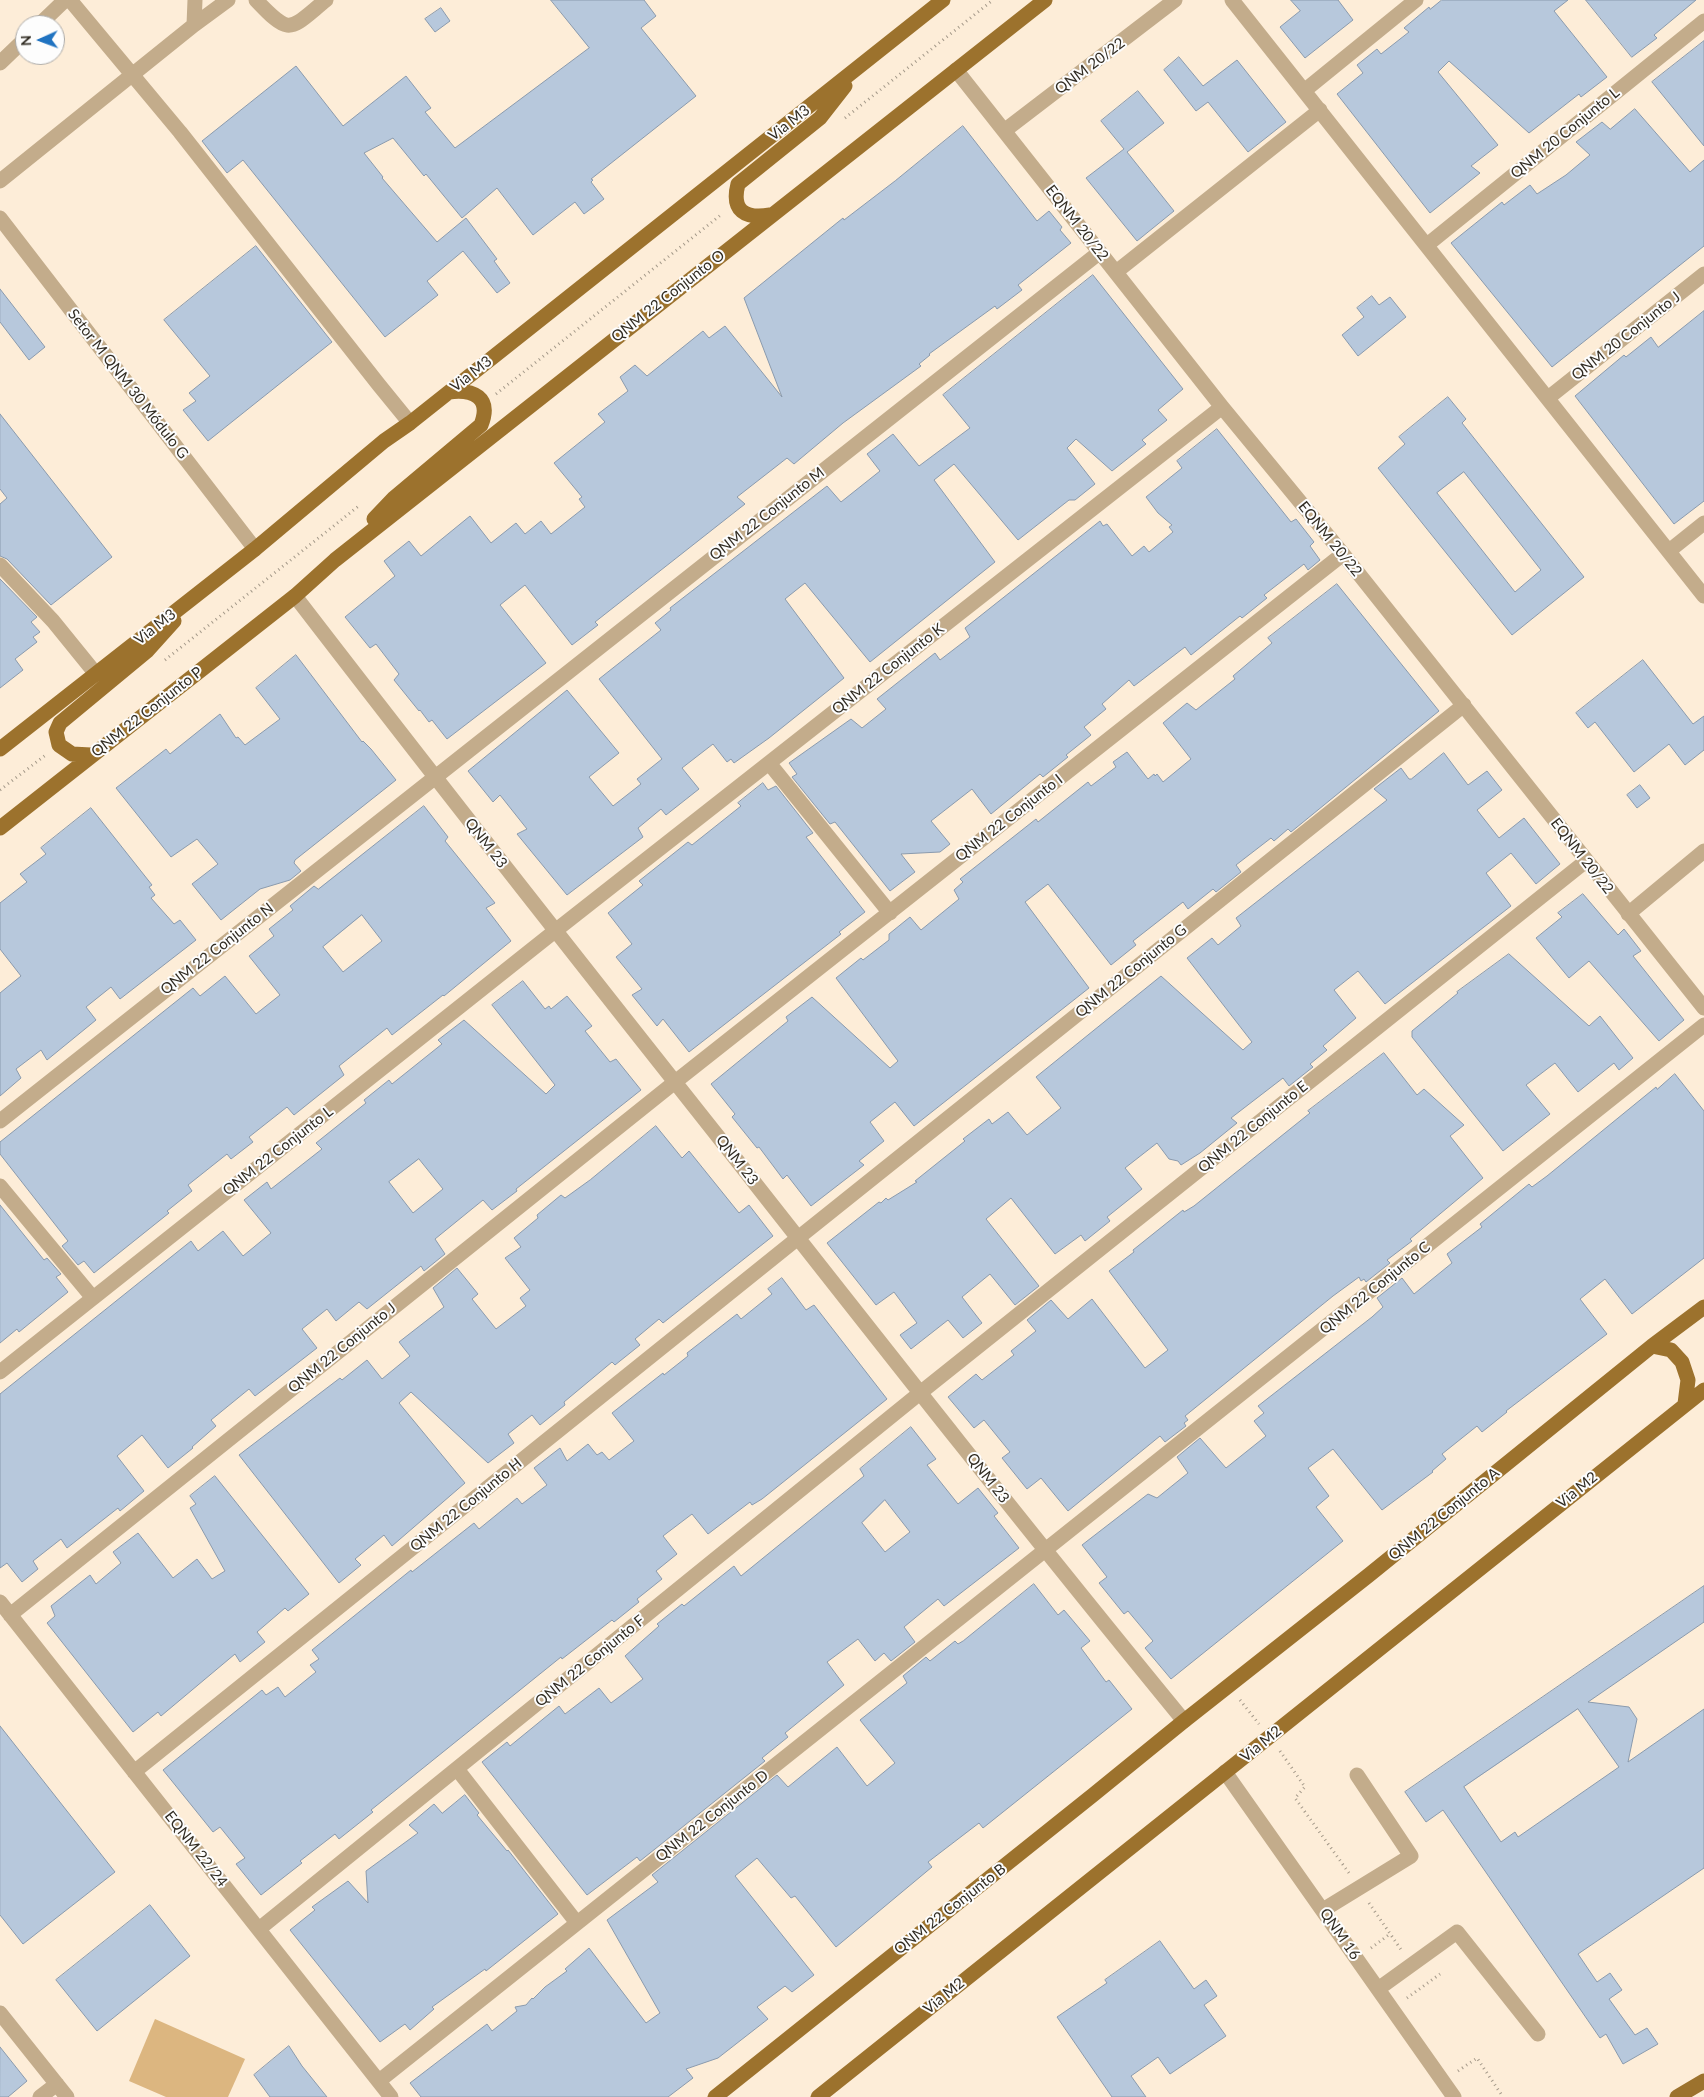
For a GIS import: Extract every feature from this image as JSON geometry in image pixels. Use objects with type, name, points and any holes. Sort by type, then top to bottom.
[{"type":"main road","name":"QNM 22 Conjunto O","points":[[295,596],[335,560],[1045,0]]},
{"type":"main road","name":"Via M3","points":[[0,749],[255,549],[384,441],[410,423],[862,66],[939,1]]},
{"type":"main road","points":[[770,215],[758,217],[747,215],[740,210],[736,197],[738,184],[820,118],[862,66]]},
{"type":"main road","points":[[335,560],[394,498],[482,425],[484,412],[480,399],[470,391],[449,392]]},
{"type":"main road","points":[[91,755],[72,754],[59,745],[56,732],[60,723],[147,651],[202,591]]},
{"type":"main road","name":"QNM 22 Conjunto P","points":[[0,828],[295,596]]},
{"type":"main road","name":"QNM 22 Conjunto A","points":[[1184,1720],[1369,1575],[1652,1346],[1704,1307]]},
{"type":"main road","points":[[1652,1346],[1672,1350],[1682,1362],[1688,1380],[1685,1404]]},
{"type":"main road","name":"Via M2","points":[[818,2097],[1704,1390]]},
{"type":"main road","name":"QNM 22 Conjunto B","points":[[715,2097],[726,2092],[1184,1720]]},
{"type":"main road","points":[[1677,2097],[1704,2081]]},
{"type":"street","points":[[49,15],[65,0]]},
{"type":"street","points":[[70,0],[132,73],[410,423]]},
{"type":"street","points":[[194,25],[195,0]]},
{"type":"street","points":[[0,181],[132,73],[228,0]]},
{"type":"street","points":[[256,0],[276,22],[290,26],[298,23],[326,0]]},
{"type":"street","name":"QNM 20/22","points":[[1004,131],[1176,0]]},
{"type":"street","points":[[1232,0],[1704,596]]},
{"type":"street","points":[[1304,90],[1416,0]]},
{"type":"street","name":"QNM 20 Conjunto L","points":[[1427,246],[1704,21]]},
{"type":"street","points":[[0,63],[15,49]]},
{"type":"street","name":"EQNM 20/22","points":[[956,70],[1222,407],[1343,554],[1704,1008]]},
{"type":"street","points":[[1116,272],[1320,110]]},
{"type":"street","name":"Setor M QNM 30 Módulo G","points":[[0,218],[255,549]]},
{"type":"street","name":"QNM 22 Conjunto M","points":[[434,777],[1100,252]]},
{"type":"street","name":"QNM 20 Conjunto J","points":[[1548,398],[1704,274]]},
{"type":"street","name":"QNM 22 Conjunto K","points":[[555,931],[1222,407]]},
{"type":"street","points":[[1669,551],[1704,523]]},
{"type":"street","name":"QNM 22 Conjunto I","points":[[675,1082],[1343,554]]},
{"type":"street","points":[[0,565],[53,621],[96,674]]},
{"type":"street","name":"QNM 23","points":[[295,596],[434,777],[920,1393],[1045,1551],[1184,1720]]},
{"type":"street","name":"QNM 22 Conjunto G","points":[[798,1238],[1464,705]]},
{"type":"street","points":[[769,763],[890,913]]},
{"type":"street","name":"QNM 22 Conjunto N","points":[[0,1121],[434,777]]},
{"type":"street","points":[[1628,914],[1704,851]]},
{"type":"street","name":"QNM 22 Conjunto E","points":[[920,1393],[1586,861]]},
{"type":"street","name":"QNM 22 Conjunto L","points":[[0,1372],[555,931]]},
{"type":"street","name":"QNM 22 Conjunto C","points":[[1045,1551],[1704,1025]]},
{"type":"street","name":"QNM 22 Conjunto J","points":[[10,1615],[675,1082]]},
{"type":"street","points":[[0,1186],[93,1298]]},
{"type":"street","name":"QNM 22 Conjunto H","points":[[134,1772],[798,1238]]},
{"type":"street","name":"QNM 22 Conjunto F","points":[[259,1929],[920,1393]]},
{"type":"street","name":"QNM 22 Conjunto D","points":[[379,2081],[1045,1551]]},
{"type":"street","name":"EQNM 22/24","points":[[0,1602],[391,2097]]},
{"type":"street","points":[[457,1769],[577,1923]]},
{"type":"street","name":"QNM 16","points":[[1225,1772],[1454,2097]]},
{"type":"street","points":[[1323,1910],[1411,1856],[1357,1775]]},
{"type":"street","points":[[1378,1989],[1457,1932],[1538,2034]]},
{"type":"street","points":[[0,2013],[67,2097]]},
{"type":"street","points":[[40,2097],[57,2084]]},
{"type":"path","points":[[1228,1686],[1269,1737],[1305,1787],[1295,1798],[1411,1964]]},
{"type":"path","points":[[1357,1958],[1390,1934]]},
{"type":"path","points":[[1412,2006],[1406,1998],[1440,1974]]},
{"type":"path","points":[[1456,2072],[1477,2058],[1503,2097]]},
{"type":"shaded area","points":[[155,2019],[245,2059],[228,2097],[166,2097],[129,2081]]},
{"type":"building","points":[[551,0],[644,0],[656,16],[641,28],[696,96],[591,179],[593,180],[591,182],[604,199],[584,214],[575,202],[533,235],[497,188],[462,218],[393,138],[364,153],[382,178],[437,242],[466,218],[497,259],[494,261],[510,283],[497,293],[463,251],[427,281],[438,295],[385,337],[243,160],[227,173],[202,141],[296,66],[343,126],[406,76],[431,108],[425,112],[455,148],[589,48]]},
{"type":"building","points":[[1291,0],[1338,0],[1353,20],[1305,58],[1280,27],[1300,11]]},
{"type":"building","points":[[1442,0],[1568,0],[1554,11],[1607,77],[1581,97],[1579,94],[1529,133],[1449,61],[1438,72],[1498,145],[1471,166],[1480,173],[1430,213],[1337,94],[1363,73],[1357,65],[1377,49],[1381,54],[1409,32],[1404,28],[1429,7],[1430,9]]},
{"type":"building","points":[[1586,0],[1696,0],[1654,35],[1657,38],[1632,57]]},
{"type":"building","points":[[441,8],[450,21],[435,32],[425,19]]},
{"type":"building","points":[[1704,41],[1704,146],[1652,82]]},
{"type":"building","points":[[1179,57],[1203,86],[1237,60],[1286,122],[1248,152],[1208,102],[1196,111],[1164,70]]},
{"type":"building","points":[[1138,91],[1164,123],[1127,152],[1174,211],[1137,241],[1086,178],[1124,149],[1101,121]]},
{"type":"building","points":[[1635,109],[1690,172],[1704,160],[1704,246],[1552,367],[1451,243],[1502,202],[1504,205],[1530,185],[1537,194],[1566,175],[1590,155],[1576,142],[1602,122],[1610,129]]},
{"type":"building","points":[[963,126],[1037,221],[1049,211],[1062,227],[1060,230],[1071,243],[1018,285],[1022,290],[997,309],[995,306],[929,354],[919,364],[921,366],[843,423],[794,464],[787,458],[737,497],[745,504],[595,622],[598,625],[572,645],[525,585],[500,605],[546,663],[447,739],[432,720],[429,722],[419,711],[394,680],[399,674],[376,644],[370,648],[345,617],[395,576],[384,561],[409,541],[421,556],[470,516],[491,543],[516,523],[525,534],[541,521],[551,534],[585,507],[579,499],[582,497],[554,463],[605,422],[598,414],[628,391],[620,377],[635,365],[647,376],[703,331],[709,338],[725,326],[782,397],[744,298],[843,218],[844,220],[895,181]]},
{"type":"building","points":[[256,246],[332,342],[208,441],[183,410],[196,401],[189,393],[210,376],[164,320]]},
{"type":"building","points":[[1093,275],[1183,389],[1158,410],[1167,420],[1142,440],[1146,444],[1112,471],[1076,439],[1067,448],[1095,484],[1075,500],[1069,500],[1018,540],[954,464],[934,480],[995,562],[870,662],[805,583],[785,599],[844,678],[769,738],[734,763],[731,759],[727,762],[713,744],[682,768],[699,789],[666,815],[661,809],[638,828],[643,837],[567,895],[517,834],[527,829],[500,795],[493,802],[468,771],[567,690],[619,753],[589,777],[613,806],[641,784],[637,779],[662,759],[599,679],[661,630],[655,623],[671,610],[670,608],[827,486],[841,502],[880,471],[867,454],[893,434],[919,466],[970,428],[943,395]]},
{"type":"building","points":[[0,289],[45,347],[29,360],[0,322]]},
{"type":"building","points":[[1372,296],[1379,305],[1390,297],[1406,317],[1358,356],[1342,335],[1364,317],[1357,308]]},
{"type":"building","points":[[1704,311],[1704,501],[1674,524],[1575,396],[1624,355],[1626,357],[1651,337],[1658,347]]},
{"type":"building","points":[[1448,397],[1466,419],[1462,423],[1584,577],[1512,635],[1378,468],[1405,444],[1399,437]],"holes":[[[1464,472],[1541,570],[1515,592],[1437,493]]]},
{"type":"building","points":[[0,414],[112,557],[51,605],[7,559],[0,556],[0,504],[7,498],[0,489]]},
{"type":"building","points":[[1217,429],[1291,522],[1296,519],[1314,542],[1310,546],[1320,560],[1308,570],[1304,564],[1264,595],[1267,598],[1242,618],[1240,616],[1191,655],[1185,647],[1134,686],[1129,680],[1102,704],[1106,709],[1084,727],[1091,735],[1043,777],[1040,774],[991,814],[972,789],[931,821],[950,844],[940,852],[901,854],[915,872],[890,891],[835,822],[830,824],[792,777],[797,774],[789,763],[851,719],[862,728],[886,709],[877,699],[935,653],[940,660],[970,637],[965,628],[1100,521],[1103,526],[1107,524],[1132,556],[1144,546],[1149,552],[1173,532],[1169,527],[1172,525],[1158,513],[1146,497],[1182,468],[1177,461]]},
{"type":"building","points":[[0,579],[37,617],[31,622],[40,632],[33,637],[37,642],[15,659],[23,670],[0,688]]},
{"type":"building","points":[[1337,584],[1439,711],[1291,832],[1288,829],[1274,841],[1271,838],[1236,865],[1241,872],[1216,892],[1213,889],[1188,909],[1183,902],[1133,941],[1136,945],[1111,965],[1048,884],[1025,902],[1089,988],[914,1126],[895,1102],[870,1122],[884,1141],[859,1161],[864,1165],[811,1206],[787,1175],[783,1179],[759,1147],[757,1148],[732,1117],[735,1114],[711,1084],[788,1021],[786,1017],[812,997],[890,1068],[898,1061],[836,978],[861,958],[863,960],[889,940],[889,934],[910,917],[921,930],[959,899],[954,890],[963,882],[960,879],[1036,819],[1038,822],[1088,782],[1091,786],[1116,767],[1113,762],[1127,752],[1148,779],[1157,774],[1163,782],[1191,759],[1163,723],[1187,703],[1196,710],[1235,679],[1233,676],[1272,643],[1268,638]]},
{"type":"building","points":[[296,655],[362,742],[371,749],[396,780],[295,860],[294,863],[301,871],[290,880],[260,889],[221,920],[192,884],[218,864],[197,839],[171,857],[116,788],[166,749],[170,754],[220,714],[236,738],[238,737],[245,745],[280,719],[256,688]]},
{"type":"building","points":[[1643,660],[1693,724],[1704,716],[1704,750],[1685,765],[1669,744],[1634,772],[1595,722],[1588,728],[1576,713]]},
{"type":"building","points":[[1444,753],[1468,785],[1487,771],[1502,790],[1477,810],[1499,838],[1524,818],[1560,864],[1536,884],[1511,853],[1486,873],[1511,906],[1385,1004],[1358,971],[1334,990],[1356,1018],[1323,1046],[1327,1050],[1310,1064],[1313,1067],[1289,1086],[1283,1078],[1231,1118],[1237,1123],[1200,1153],[1181,1165],[1178,1161],[1169,1159],[1157,1143],[1125,1168],[1142,1189],[1107,1217],[1110,1221],[1085,1241],[1081,1235],[1055,1254],[1011,1198],[986,1219],[1039,1286],[1015,1305],[990,1274],[962,1297],[982,1323],[963,1338],[948,1320],[911,1349],[900,1335],[917,1323],[894,1292],[876,1305],[827,1243],[879,1202],[881,1203],[886,1198],[888,1200],[917,1182],[915,1181],[989,1119],[992,1124],[1008,1112],[1027,1135],[1061,1108],[1036,1077],[1161,976],[1243,1050],[1252,1042],[1187,958],[1212,938],[1218,945],[1241,926],[1236,918],[1387,800],[1374,789],[1401,768],[1411,779]]},
{"type":"building","points":[[763,783],[768,790],[776,786],[813,833],[806,837],[865,912],[839,932],[841,934],[689,1052],[663,1019],[657,1026],[632,995],[642,989],[616,957],[632,944],[608,913],[643,885],[639,881],[688,842],[692,845],[741,806],[738,803]]},
{"type":"building","points":[[1640,785],[1650,798],[1637,808],[1627,795]]},
{"type":"building","points":[[424,806],[448,837],[445,841],[495,903],[486,908],[511,941],[444,996],[392,1035],[387,1028],[339,1066],[344,1075],[294,1115],[287,1107],[249,1137],[253,1142],[231,1159],[227,1154],[188,1185],[192,1191],[167,1211],[169,1213],[94,1273],[84,1261],[78,1265],[62,1246],[68,1241],[0,1154],[0,1142],[193,988],[200,996],[225,976],[256,1014],[280,995],[249,956],[274,936],[269,929],[293,910],[290,906],[314,886],[318,889]],"holes":[[[362,915],[382,941],[343,972],[323,947]]]},
{"type":"building","points":[[91,808],[152,885],[149,887],[155,895],[151,898],[174,924],[180,920],[196,940],[120,999],[111,987],[86,1007],[96,1020],[47,1060],[41,1050],[16,1069],[21,1078],[0,1096],[0,993],[21,976],[0,949],[0,903],[27,882],[20,874],[46,854],[41,848]]},
{"type":"building","points":[[1583,894],[1618,935],[1624,929],[1641,951],[1633,956],[1684,1020],[1659,1041],[1589,961],[1569,978],[1536,938],[1562,917],[1558,913]]},
{"type":"building","points":[[1509,954],[1589,1026],[1600,1016],[1633,1058],[1619,1070],[1614,1063],[1578,1092],[1555,1063],[1526,1085],[1550,1114],[1503,1151],[1412,1037],[1412,1031],[1457,992]]},
{"type":"building","points":[[523,981],[545,1009],[549,1006],[551,1009],[567,996],[592,1026],[585,1031],[610,1062],[616,1059],[641,1090],[492,1210],[483,1200],[435,1239],[445,1254],[424,1271],[421,1266],[367,1309],[359,1302],[336,1321],[327,1309],[302,1329],[317,1348],[255,1396],[249,1389],[211,1420],[216,1426],[168,1468],[142,1435],[117,1456],[144,1491],[120,1511],[118,1508],[67,1548],[61,1539],[33,1561],[38,1569],[22,1582],[7,1563],[0,1568],[0,1394],[191,1241],[198,1251],[223,1231],[243,1256],[271,1233],[244,1200],[267,1182],[271,1189],[322,1149],[316,1143],[366,1103],[364,1100],[389,1080],[392,1084],[442,1044],[438,1040],[464,1020],[546,1094],[555,1085],[492,1005]],"holes":[[[419,1159],[443,1189],[413,1213],[389,1182]]]},
{"type":"building","points":[[1384,1053],[1417,1095],[1424,1089],[1464,1125],[1450,1136],[1483,1178],[1410,1239],[1412,1241],[1387,1260],[1390,1263],[1366,1282],[1364,1279],[1361,1281],[1359,1277],[1333,1296],[1185,1416],[1188,1420],[1184,1423],[1186,1426],[1165,1442],[1160,1436],[1068,1511],[1041,1478],[1027,1489],[1002,1458],[1010,1452],[984,1420],[974,1428],[948,1397],[976,1374],[982,1380],[1014,1355],[1011,1351],[1036,1331],[1027,1320],[1051,1300],[1068,1319],[1092,1299],[1145,1368],[1168,1350],[1109,1271],[1183,1210],[1184,1212],[1194,1206],[1310,1113],[1308,1111]]},
{"type":"building","points":[[1675,1074],[1704,1111],[1704,1258],[1632,1314],[1605,1279],[1580,1299],[1607,1334],[1506,1411],[1482,1432],[1477,1426],[1442,1454],[1446,1459],[1433,1472],[1382,1510],[1333,1449],[1308,1468],[1329,1496],[1316,1507],[1343,1541],[1171,1679],[1145,1648],[1153,1641],[1128,1611],[1124,1614],[1099,1583],[1107,1577],[1082,1545],[1148,1494],[1157,1498],[1188,1473],[1177,1457],[1200,1438],[1226,1468],[1266,1436],[1254,1421],[1264,1413],[1258,1406],[1372,1317],[1383,1307],[1377,1298],[1402,1278],[1414,1294],[1452,1263],[1447,1254],[1482,1227],[1480,1224],[1529,1184],[1532,1187],[1547,1176],[1656,1087],[1657,1089]]},
{"type":"building","points":[[656,1126],[682,1158],[689,1151],[739,1213],[749,1205],[773,1236],[663,1323],[659,1319],[635,1339],[640,1345],[615,1365],[612,1362],[564,1402],[565,1405],[540,1425],[532,1415],[508,1434],[514,1443],[488,1463],[411,1392],[399,1403],[465,1483],[392,1546],[384,1535],[355,1559],[361,1565],[339,1583],[239,1455],[340,1378],[342,1380],[367,1360],[382,1379],[410,1356],[399,1342],[444,1307],[433,1288],[457,1268],[478,1294],[472,1299],[496,1329],[526,1306],[520,1298],[530,1290],[505,1258],[521,1247],[514,1238],[561,1195],[565,1198],[590,1180]]},
{"type":"building","points":[[0,1205],[44,1260],[47,1258],[61,1274],[56,1277],[68,1292],[19,1332],[17,1329],[0,1343]]},
{"type":"building","points":[[782,1278],[806,1310],[814,1305],[887,1399],[762,1499],[752,1505],[750,1502],[708,1534],[692,1514],[663,1536],[677,1554],[656,1571],[662,1579],[637,1599],[639,1602],[614,1622],[612,1620],[562,1659],[561,1657],[371,1810],[373,1812],[339,1839],[335,1834],[261,1895],[236,1864],[245,1858],[220,1827],[213,1832],[163,1770],[262,1690],[266,1695],[278,1687],[285,1697],[316,1672],[310,1665],[319,1659],[312,1650],[411,1570],[412,1572],[474,1523],[479,1529],[517,1498],[522,1504],[547,1485],[534,1468],[560,1448],[567,1461],[588,1444],[597,1455],[602,1452],[609,1460],[634,1441],[612,1413],[688,1356],[687,1353],[737,1314],[741,1319],[772,1294],[768,1289]]},
{"type":"building","points":[[911,1427],[936,1459],[927,1465],[958,1504],[978,1488],[998,1513],[994,1516],[1019,1548],[944,1606],[938,1599],[904,1627],[915,1642],[891,1661],[884,1653],[875,1661],[858,1639],[827,1662],[844,1685],[785,1733],[788,1737],[762,1758],[765,1761],[640,1861],[637,1857],[587,1895],[482,1762],[507,1742],[510,1746],[559,1706],[565,1714],[599,1688],[611,1703],[643,1679],[625,1656],[659,1626],[657,1624],[682,1604],[684,1606],[734,1566],[741,1576],[864,1476],[860,1469]],"holes":[[[885,1500],[910,1532],[885,1552],[862,1523]]]},
{"type":"building","points":[[215,1476],[309,1594],[288,1611],[285,1608],[257,1632],[265,1642],[240,1662],[235,1654],[161,1716],[158,1712],[133,1732],[47,1623],[55,1616],[51,1606],[90,1575],[96,1584],[121,1563],[113,1552],[138,1533],[173,1578],[197,1559],[212,1579],[225,1571],[190,1508],[196,1504],[190,1496]]},
{"type":"building","points":[[1034,1584],[1058,1615],[1064,1610],[1090,1641],[1081,1648],[1106,1682],[1109,1680],[1132,1709],[983,1828],[979,1823],[928,1862],[932,1867],[836,1947],[795,1896],[791,1898],[757,1858],[735,1876],[814,1975],[792,1992],[785,1986],[757,2007],[768,2019],[718,2058],[686,2069],[693,2078],[668,2097],[421,2097],[410,2083],[487,2024],[492,2031],[517,2011],[515,2007],[526,2005],[545,1987],[567,1971],[565,1969],[589,1948],[646,2023],[660,2013],[607,1920],[658,1882],[652,1875],[777,1775],[788,1787],[837,1747],[867,1786],[895,1763],[860,1720],[907,1683],[903,1676],[926,1657],[930,1661],[955,1641],[958,1644],[963,1641]]},
{"type":"building","points":[[1704,1586],[1704,1622],[1588,1702],[1629,1707],[1637,1719],[1628,1762],[1704,1709],[1704,1868],[1578,1954],[1597,1982],[1610,1973],[1622,1990],[1609,1999],[1635,2035],[1647,2028],[1658,2044],[1623,2064],[1606,2034],[1600,2038],[1443,1810],[1426,1822],[1405,1792]],"holes":[[[1578,1709],[1619,1767],[1518,1837],[1515,1832],[1501,1842],[1464,1787]]]},
{"type":"building","points":[[0,1726],[115,1872],[23,1944],[0,1915]]},
{"type":"building","points":[[465,1795],[479,1813],[477,1815],[508,1850],[558,1914],[486,1971],[485,1969],[432,2007],[434,2009],[410,2030],[405,2024],[380,2042],[290,1930],[315,1910],[312,1907],[348,1881],[368,1903],[366,1871],[418,1833],[409,1825],[434,1804],[442,1813]]},
{"type":"building","points":[[150,1905],[190,1956],[97,2031],[56,1980]]},
{"type":"building","points":[[1160,1941],[1194,1989],[1206,1980],[1217,1996],[1204,2005],[1226,2036],[1170,2074],[1158,2057],[1131,2076],[1146,2097],[1112,2097],[1057,2017],[1107,1983],[1105,1980]]},
{"type":"building","points":[[289,2046],[302,2066],[327,2097],[270,2097],[254,2075]]},
{"type":"building","points":[[0,2047],[27,2081],[8,2097],[0,2097]]}]
